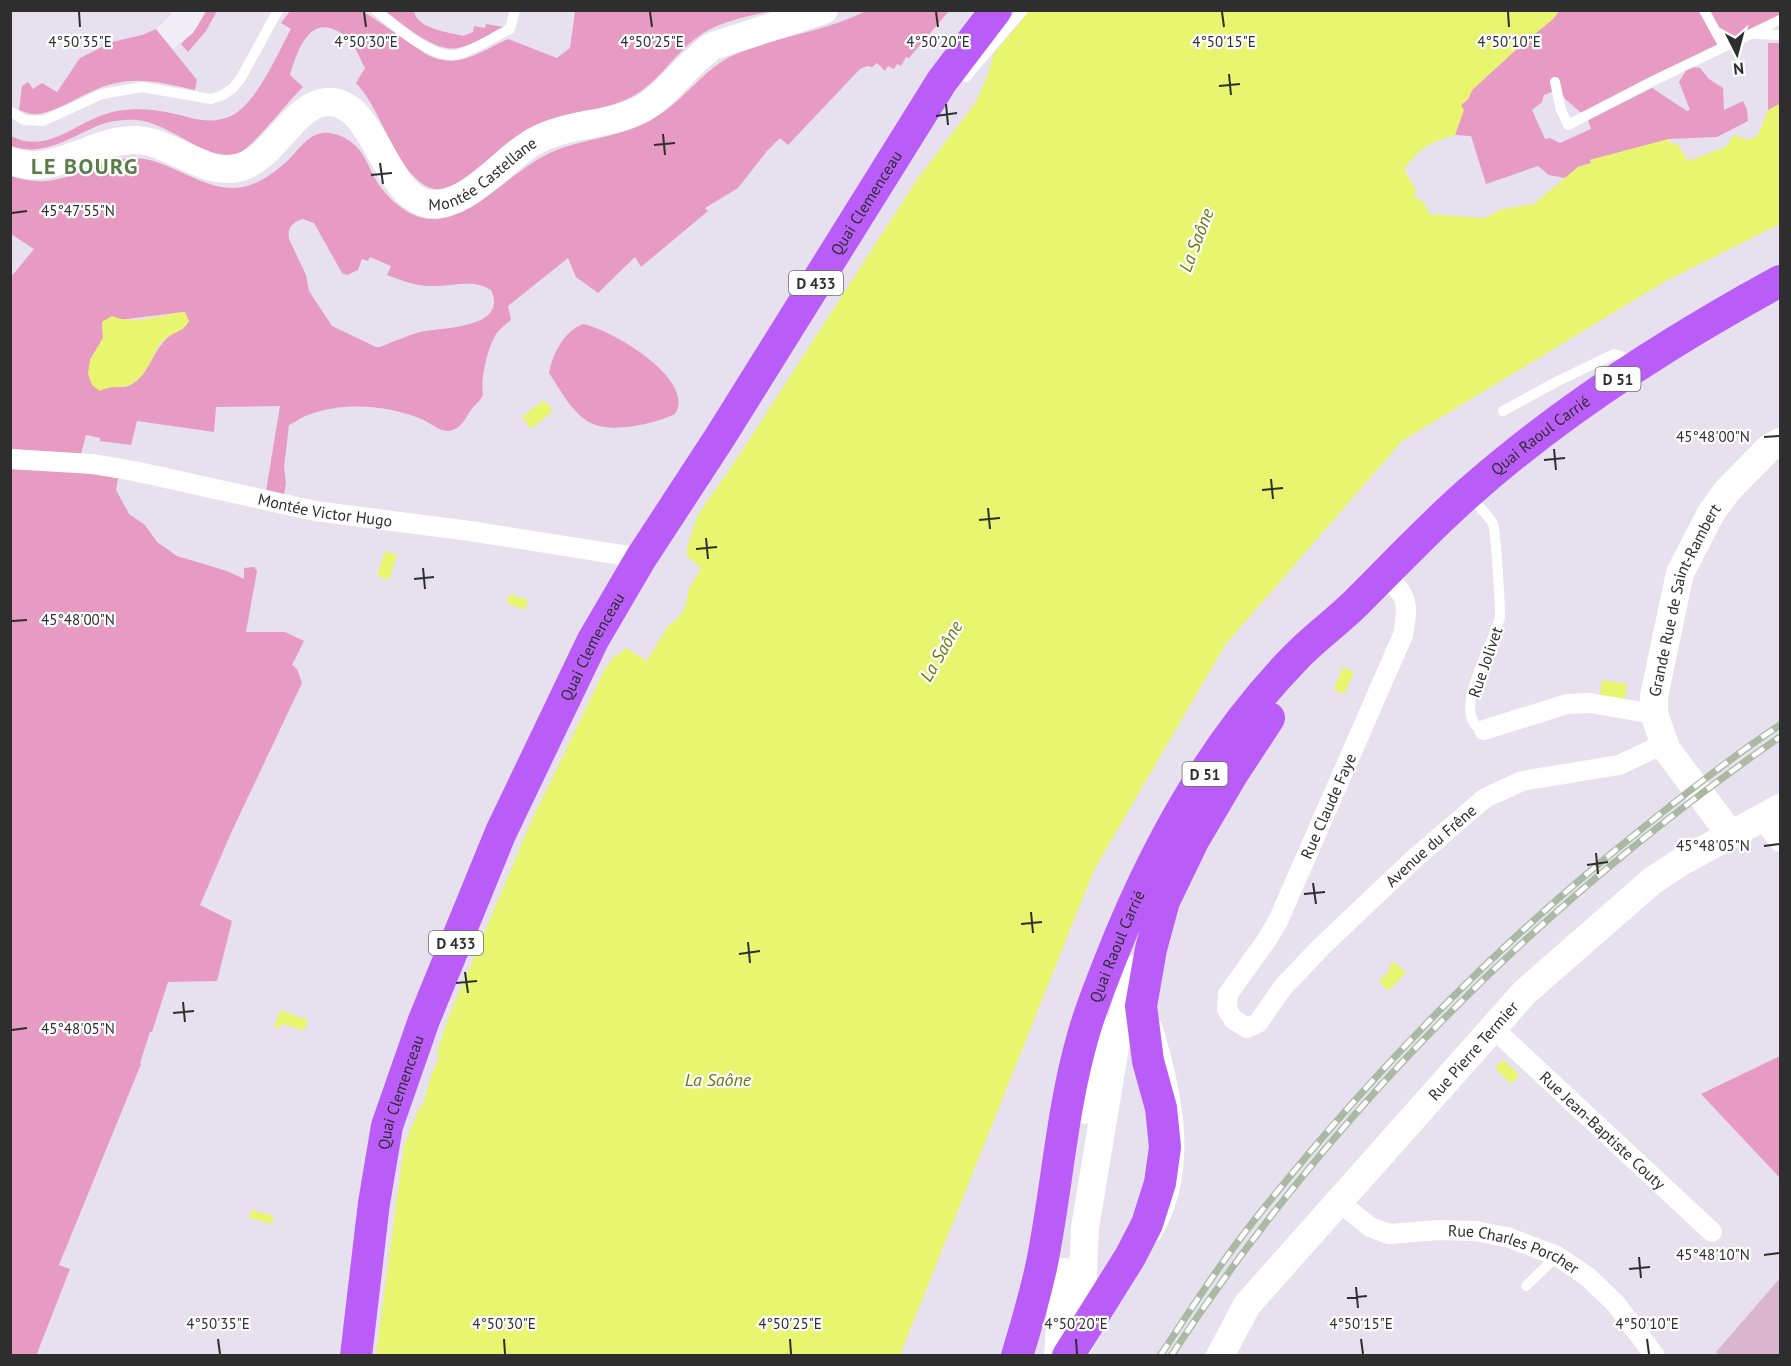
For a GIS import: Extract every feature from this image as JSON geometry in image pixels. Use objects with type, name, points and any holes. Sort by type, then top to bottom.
[{"type":"main road","name":"Quai Clemenceau","points":[[356,1356],[381,1153],[387,1126],[407,1065],[501,832],[593,640],[640,558],[720,437],[949,72],[996,10]]},
{"type":"main road","name":"Quai Raoul Carrié","points":[[1017,1356],[1041,1268],[1069,1096],[1083,1035],[1130,909],[1171,827],[1212,762],[1249,712],[1295,658],[1356,603],[1468,493],[1542,434],[1640,363],[1723,312],[1780,281]]},
{"type":"main road","name":"Quai Raoul Carrié","points":[[1068,1356],[1130,1257],[1147,1224],[1160,1183],[1165,1147],[1161,1108],[1148,1061],[1141,1006],[1151,949],[1164,901],[1193,842],[1233,773],[1270,717],[1356,603]]},
{"type":"street","name":"Montée Castellane","points":[[10,161],[33,166],[48,165],[108,144],[124,140],[140,140],[159,145],[213,167],[225,170],[239,168],[264,154],[308,108],[317,104],[338,103],[346,107],[360,121],[401,185],[410,195],[422,202],[437,205],[448,203],[462,197],[538,140],[644,108],[701,54],[713,46],[824,10]]},
{"type":"street","name":"Grande Rue de Saint-Rambert","points":[[1725,826],[1666,748],[1654,714],[1657,679],[1680,573],[1711,513],[1727,491],[1769,448],[1780,442]]},
{"type":"street","name":"Montée Victor Hugo","points":[[10,459],[93,464],[315,511],[470,531],[640,558]]},
{"type":"street","name":"Rue Claude Faye","points":[[1247,1028],[1233,1019],[1227,1009],[1228,994],[1278,921],[1403,635],[1407,613],[1404,596],[1384,573]]},
{"type":"street","name":"Rue Jolivet","points":[[1484,730],[1567,704],[1590,703],[1654,714]]},
{"type":"street","name":"Avenue du Frêne","points":[[1247,1028],[1258,1023],[1283,987],[1322,947],[1414,859],[1485,798],[1522,781],[1619,765],[1651,750],[1666,748]]},
{"type":"street","points":[[1771,814],[1780,842]]},
{"type":"street","name":"Rue Pierre Termier","points":[[1220,1356],[1247,1305],[1525,992],[1652,881],[1679,863],[1725,826],[1771,814]]},
{"type":"street","points":[[1079,1356],[1085,1228],[1115,1047],[1134,970],[1148,933],[1164,901]]},
{"type":"street","points":[[1058,1356],[1068,1220],[1087,1102],[1103,979]]},
{"type":"street","name":"Rue Jean-Baptiste Couty","points":[[1492,1028],[1712,1232]]},
{"type":"street","points":[[1087,1102],[1099,1059],[1115,1047],[1134,1048],[1148,1061]]},
{"type":"street","name":"Rue Charles Porcher","points":[[1339,1203],[1370,1227],[1389,1234],[1439,1230],[1476,1231],[1510,1238],[1557,1256],[1588,1277],[1616,1304],[1655,1356]]},
{"type":"street","points":[[1025,1356],[1034,1334],[1044,1327],[1059,1326],[1068,1332],[1079,1356]]},
{"type":"lane","points":[[376,10],[413,38],[444,55],[464,52],[510,29],[515,10]]},
{"type":"lane","points":[[949,72],[966,77],[1023,10]]},
{"type":"lane","points":[[1704,10],[1720,41],[1730,44]]},
{"type":"lane","points":[[10,111],[24,120],[43,121],[102,94],[142,87],[211,99],[223,95],[241,78],[275,15]]},
{"type":"lane","points":[[1555,82],[1568,124],[1780,20]]},
{"type":"lane","points":[[1752,34],[1780,35]]},
{"type":"lane","points":[[1503,411],[1614,354],[1640,363]]},
{"type":"lane","name":"Rue Jolivet","points":[[1468,493],[1493,525],[1500,616],[1480,666],[1470,704],[1474,722],[1478,728],[1484,730]]},
{"type":"lane","name":"Quai Raoul Carrié","points":[[1148,972],[1176,1098],[1181,1145],[1176,1185],[1164,1223],[1150,1248]]},
{"type":"lane","points":[[1526,1286],[1557,1256]]},
{"type":"lane","points":[[1079,1356],[1121,1292]]},
{"type":"shaded area","points":[[173,11],[206,11],[193,33],[173,49],[156,29]]},
{"type":"shaded area","points":[[206,11],[217,11],[206,31],[188,52],[181,44],[197,27]]},
{"type":"shaded area","points":[[290,11],[363,11],[426,54],[448,61],[468,58],[508,39],[557,58],[570,48],[575,11],[771,11],[712,28],[687,46],[651,83],[635,95],[611,105],[546,121],[511,140],[460,181],[449,187],[438,189],[428,187],[407,168],[374,109],[356,83],[365,68],[353,46],[341,33],[324,27],[309,34],[295,58],[290,75],[303,87],[254,141],[239,153],[216,154],[163,128],[137,120],[102,124],[44,148],[23,149],[11,146],[11,136],[25,141],[39,142],[64,134],[103,115],[124,110],[158,111],[209,121],[233,115],[251,99],[273,64],[291,29],[281,23]]},
{"type":"shaded area","points":[[385,11],[414,11],[416,17],[427,26],[463,36],[473,32],[474,26],[485,28],[486,24],[504,27],[470,44],[449,48],[430,42]]},
{"type":"shaded area","points":[[866,11],[949,11],[909,58],[906,57],[901,66],[897,64],[894,69],[888,66],[885,71],[877,63],[872,67],[867,66],[860,69],[788,145],[780,138],[738,188],[705,208],[708,211],[641,267],[635,257],[598,293],[576,277],[568,258],[508,306],[511,320],[501,328],[491,344],[483,374],[483,395],[457,428],[445,431],[423,419],[381,408],[340,407],[307,415],[289,425],[284,467],[286,483],[284,495],[266,491],[280,406],[216,407],[214,432],[137,421],[131,445],[100,441],[100,438],[86,435],[81,454],[11,449],[11,277],[34,249],[11,234],[11,176],[46,181],[101,164],[134,158],[162,164],[218,186],[232,188],[247,186],[277,170],[311,138],[322,133],[329,133],[341,136],[357,147],[382,189],[404,209],[424,218],[445,218],[473,205],[544,156],[570,145],[625,131],[651,120],[673,104],[713,68],[736,54]],"holes":[[[303,219],[314,223],[342,273],[347,275],[358,270],[362,259],[368,261],[370,257],[391,266],[387,275],[413,284],[424,286],[477,284],[491,290],[494,303],[490,312],[482,319],[470,324],[420,332],[380,347],[332,326],[309,291],[306,275],[289,239],[292,226]],[[184,312],[183,329],[165,340],[137,381],[128,386],[109,386],[90,360],[103,338],[102,322]]]},
{"type":"shaded area","points":[[1559,11],[1780,11],[1780,26],[1730,44],[1585,116],[1565,99],[1559,89],[1544,95],[1542,102],[1532,110],[1545,139],[1550,138],[1560,143],[1591,129],[1588,120],[1652,88],[1687,111],[1690,110],[1679,82],[1688,67],[1700,68],[1709,79],[1723,88],[1724,110],[1743,101],[1747,109],[1748,121],[1717,137],[1669,139],[1590,160],[1591,163],[1578,167],[1565,178],[1549,175],[1538,166],[1486,184],[1471,136],[1455,135],[1463,110],[1461,105],[1468,99],[1472,90],[1553,19]]},
{"type":"shaded area","points":[[156,29],[197,80],[195,90],[156,82],[126,81],[106,86],[46,112],[32,114],[19,110],[22,86],[28,82],[33,89],[42,83],[57,92],[80,58],[112,42]]},
{"type":"shaded area","points":[[1768,43],[1780,43],[1780,104],[1768,110]]},
{"type":"shaded area","points":[[583,324],[630,345],[663,371],[674,386],[678,400],[675,414],[643,424],[619,428],[596,425],[575,411],[549,373],[560,344],[570,332]]},
{"type":"shaded area","points":[[10,469],[69,471],[118,478],[116,490],[129,514],[145,525],[157,542],[177,556],[227,571],[244,579],[244,568],[254,567],[257,571],[246,632],[285,632],[304,641],[292,665],[297,669],[302,683],[231,833],[200,905],[232,921],[217,981],[168,982],[141,1064],[59,1265],[70,1269],[36,1356],[10,1355]]},
{"type":"shaded area","points":[[1780,1056],[1780,1178],[1701,1094]]},
{"type":"shaded area","points":[[1780,1278],[1780,1355],[1719,1355],[1716,1352]]},
{"type":"water","name":"La Saône","points":[[1030,10],[1559,11],[1553,19],[1472,90],[1468,99],[1461,105],[1464,110],[1455,135],[1426,147],[1404,170],[1415,188],[1415,198],[1424,202],[1429,214],[1485,218],[1502,209],[1534,204],[1578,167],[1591,163],[1590,160],[1669,139],[1672,145],[1677,143],[1688,161],[1726,147],[1734,135],[1748,140],[1758,135],[1768,110],[1780,104],[1780,224],[1664,282],[1402,441],[1225,645],[1094,870],[900,1355],[376,1355],[404,1146],[419,1109],[423,1105],[431,1075],[438,1060],[438,1049],[448,1019],[531,822],[603,673],[611,660],[626,648],[647,661],[668,626],[685,608],[689,589],[701,568],[687,556],[687,547],[698,515],[740,454],[918,178],[976,102],[989,72],[993,55]]},
{"type":"water","points":[[185,312],[189,321],[187,325],[164,340],[144,373],[135,382],[127,386],[100,391],[92,385],[88,374],[90,360],[103,338],[102,322],[112,316],[139,320]]},
{"type":"water","points":[[544,400],[553,411],[531,429],[522,417]]},
{"type":"water","points":[[385,551],[397,555],[389,580],[377,576]]},
{"type":"water","points":[[510,594],[528,600],[525,610],[506,603]]},
{"type":"water","points":[[1343,667],[1354,672],[1345,693],[1339,693],[1334,688]]},
{"type":"water","points":[[1602,680],[1627,684],[1625,699],[1600,695]]},
{"type":"water","points":[[1391,963],[1396,963],[1406,973],[1388,991],[1379,981],[1390,970]]},
{"type":"water","points":[[280,1010],[308,1020],[304,1031],[283,1024],[278,1028],[274,1027]]},
{"type":"water","points":[[1503,1060],[1519,1075],[1511,1084],[1495,1068]]},
{"type":"water","points":[[251,1210],[274,1216],[272,1224],[249,1218]]},
{"type":"railway","points":[[1160,1356],[1218,1269],[1256,1218],[1341,1116],[1432,1018],[1527,926],[1577,882],[1702,781],[1780,725]]},
{"type":"railway","points":[[1171,1356],[1233,1266],[1300,1180],[1371,1096],[1446,1017],[1524,941],[1607,869],[1692,801],[1780,737]]},
{"type":"district","name":"LE BOURG","points":[[85,166]]}]
